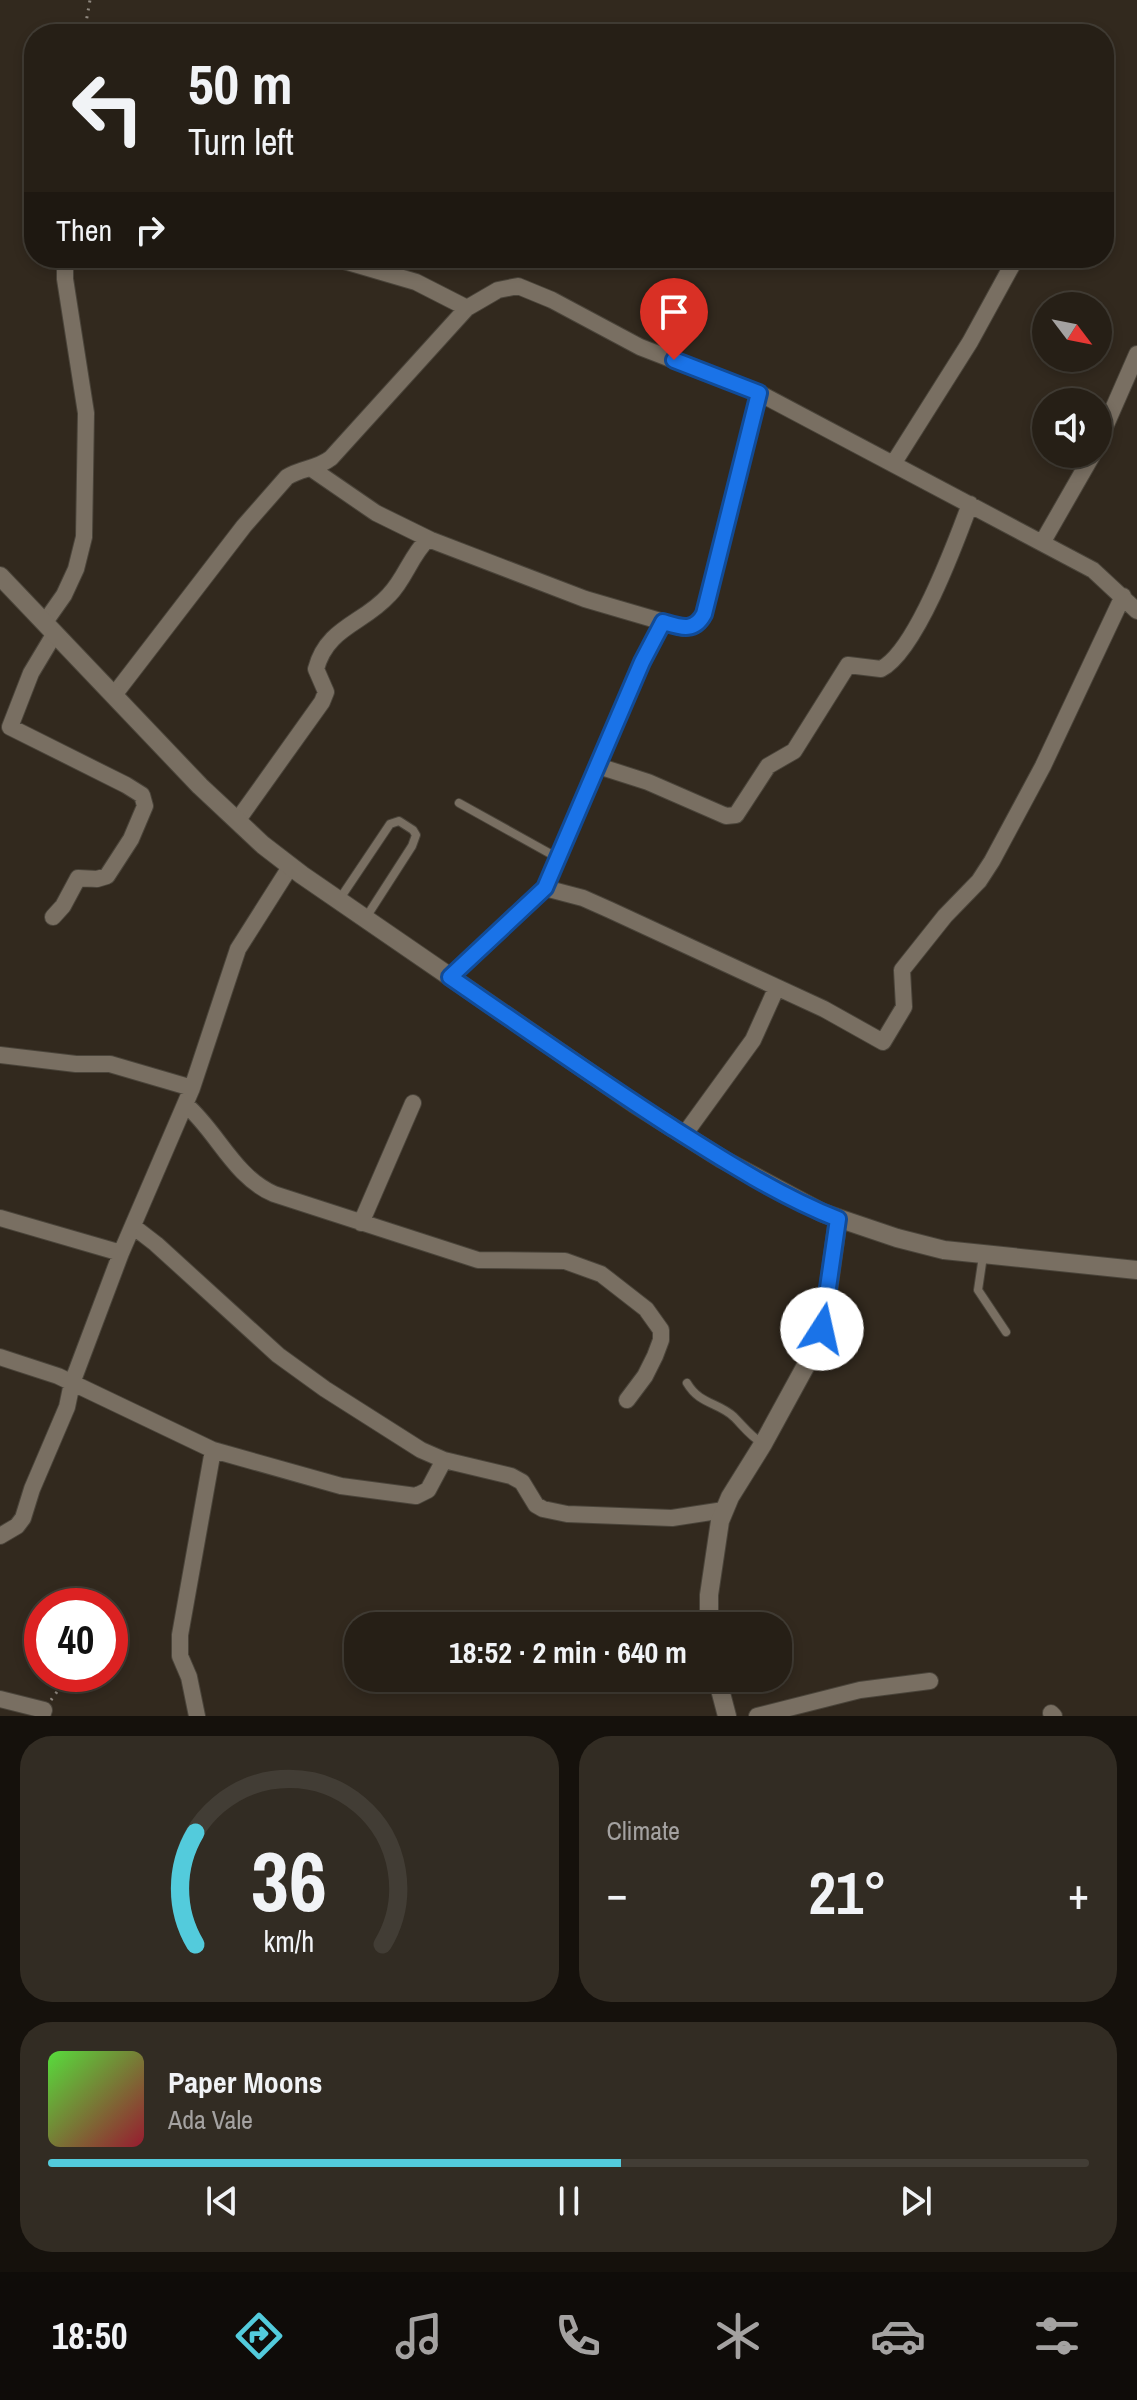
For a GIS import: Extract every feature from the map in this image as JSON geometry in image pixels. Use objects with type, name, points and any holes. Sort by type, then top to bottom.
[{"type":"street","points":[[53,917],[63,906],[78,878],[107,876],[131,839],[145,806],[142,795],[126,785],[10,727],[76,569],[84,537],[86,413],[65,268]]},
{"type":"street","points":[[368,268],[416,282],[467,308]]},
{"type":"street","points":[[893,464],[970,342],[1011,268]]},
{"type":"street","points":[[114,695],[244,526],[287,477],[312,469],[331,458],[467,308],[509,286],[530,289],[640,347],[759,393],[1093,570],[1137,611]]},
{"type":"street","points":[[1112,411],[1137,354]]},
{"type":"street","points":[[312,469],[376,513],[428,539],[585,599],[684,628],[692,627],[699,623],[704,614],[759,393]]},
{"type":"street","points":[[1042,543],[1085,468]]},
{"type":"street","points":[[598,766],[648,782],[726,816],[736,815],[768,766],[794,751],[848,665],[881,669],[894,660],[936,590],[970,504]]},
{"type":"street","points":[[237,821],[322,702],[326,692],[316,669],[329,640],[392,593],[413,556],[428,539]]},
{"type":"street","points":[[0,576],[237,821],[290,867],[684,1135],[766,1184],[838,1219],[920,1245],[984,1255],[1137,1270]]},
{"type":"street","points":[[545,888],[583,898],[610,910],[824,1009],[883,1042],[904,1007],[900,978],[902,970],[945,916],[979,881],[992,861],[1043,766],[1123,596]]},
{"type":"street","points":[[450,977],[545,888],[642,662],[663,622]]},
{"type":"street","points":[[0,1536],[17,1526],[23,1518],[67,1407],[72,1383],[121,1253],[192,1088],[238,949],[290,867]]},
{"type":"street","points":[[684,1135],[753,1040],[776,989]]},
{"type":"street","points":[[0,1055],[76,1064],[110,1064],[192,1088]]},
{"type":"street","points":[[361,1223],[413,1103]]},
{"type":"street","points":[[185,1104],[200,1116],[250,1181],[260,1188],[478,1260],[565,1261],[601,1274],[639,1303],[661,1330],[661,1340],[650,1366],[627,1400]]},
{"type":"street","points":[[0,1218],[121,1253]]},
{"type":"street","points":[[710,1612],[714,1552],[724,1510],[819,1338],[838,1219]]},
{"type":"street","points":[[134,1227],[278,1355],[408,1443],[444,1460],[511,1476],[522,1482],[536,1505],[552,1513],[672,1518],[724,1510]]},
{"type":"street","points":[[0,1357],[48,1372],[213,1450],[341,1486],[409,1497],[423,1494],[444,1460]]},
{"type":"street","points":[[197,1716],[189,1677],[180,1656],[180,1635],[213,1450]]},
{"type":"street","points":[[757,1716],[860,1690],[930,1681]]},
{"type":"street","points":[[721,1692],[727,1716]]},
{"type":"street","points":[[0,1699],[43,1713]]},
{"type":"lane","points":[[459,803],[559,859]]},
{"type":"lane","points":[[338,901],[390,824],[399,821],[413,830],[416,835],[412,846],[364,919]]},
{"type":"lane","points":[[984,1255],[978,1290],[1006,1332]]},
{"type":"lane","points":[[687,1383],[695,1396],[728,1413],[763,1444]]},
{"type":"path","points":[[86,24],[90,0]]},
{"type":"path","points":[[43,1713],[58,1692]]},
{"type":"route","points":[[674,360],[759,393],[704,614],[699,623],[692,627],[663,622],[642,662],[545,888],[450,977],[635,1104],[722,1159],[795,1200],[838,1219],[822,1329]]}]
